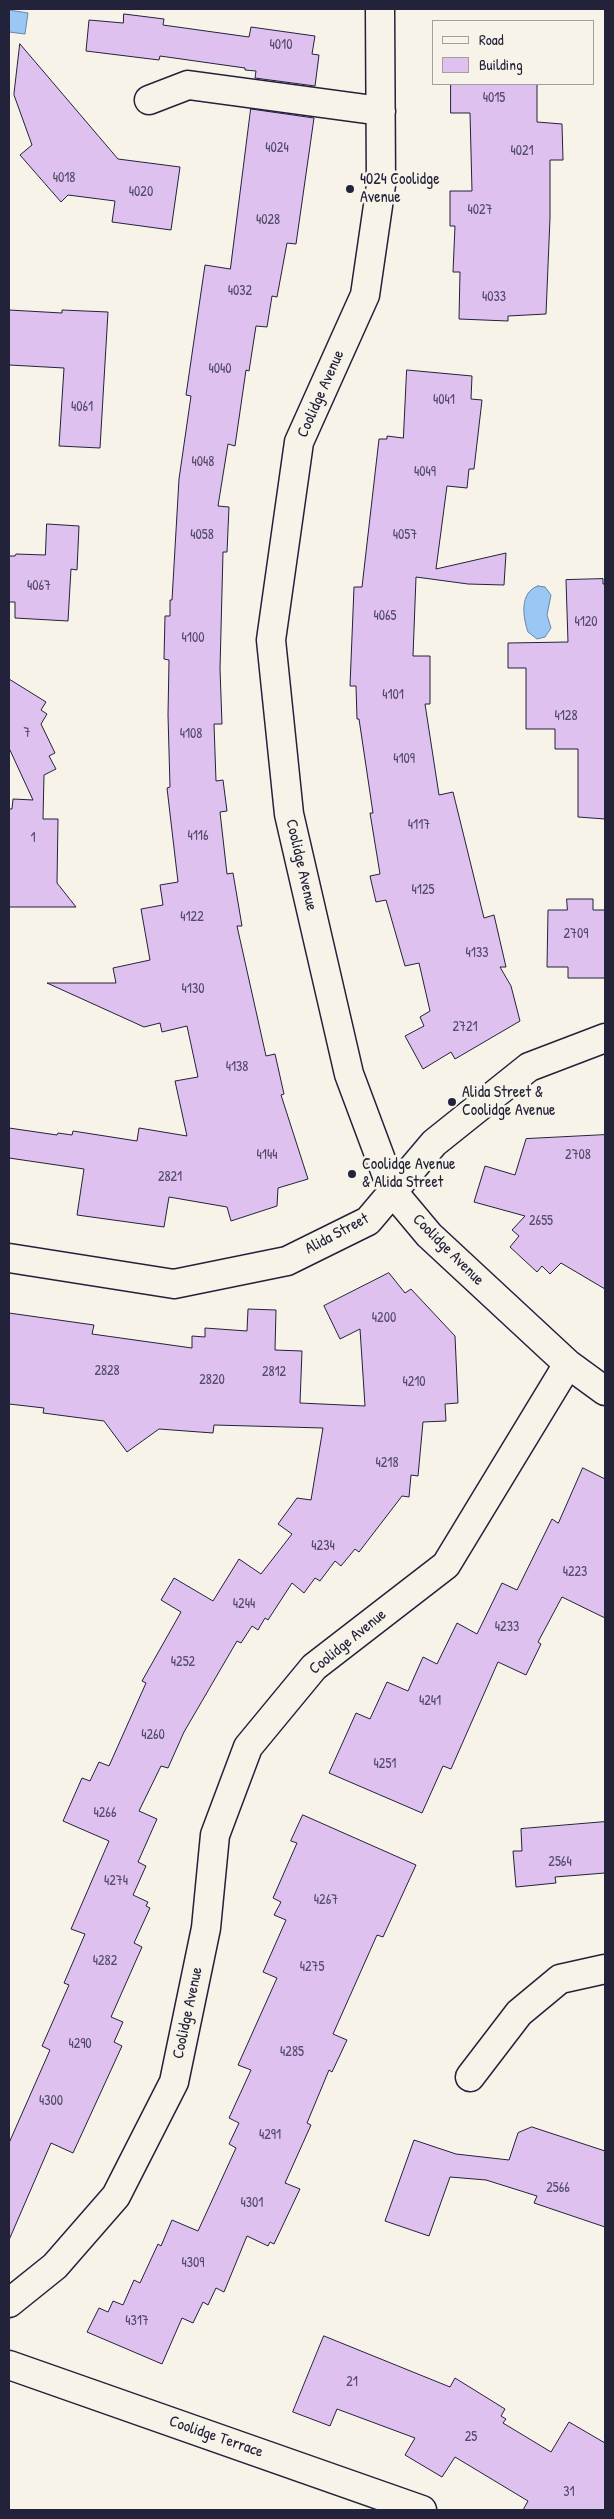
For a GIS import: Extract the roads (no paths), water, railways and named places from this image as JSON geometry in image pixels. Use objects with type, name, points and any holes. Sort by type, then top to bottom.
[{"type":"street","name":"Coolidge Avenue","points":[[9,2303],[55,2266],[116,2196],[174,2082],[206,1928],[215,1835],[248,1747],[314,1667],[446,1565],[568,1364],[429,1236],[393,1192],[349,1074],[289,814],[271,640],[298,442],[365,295],[381,185],[380,9]]},
{"type":"street","points":[[149,100],[188,85],[381,111]]},
{"type":"street","name":"Alida Street","points":[[9,1258],[174,1284],[287,1261],[368,1221],[434,1143],[529,1066],[605,1038]]},
{"type":"street","points":[[568,1364],[605,1390]]},
{"type":"street","points":[[470,2077],[519,2012],[560,1979],[605,1969]]},
{"type":"street","name":"Coolidge Terrace","points":[[9,2365],[422,2510]]},
{"type":"water","points":[[9,10],[28,13],[25,34],[9,32]]},
{"type":"water","points":[[538,586],[545,587],[551,595],[547,615],[551,628],[545,637],[537,639],[528,632],[524,606],[528,594]]},
{"type":"place","name":"4024 Coolidge Avenue","points":[[350,189]]},
{"type":"place","name":"Alida Street & Coolidge Avenue","points":[[452,1102]]},
{"type":"place","name":"Coolidge Avenue & Alida Street","points":[[352,1174]]}]
